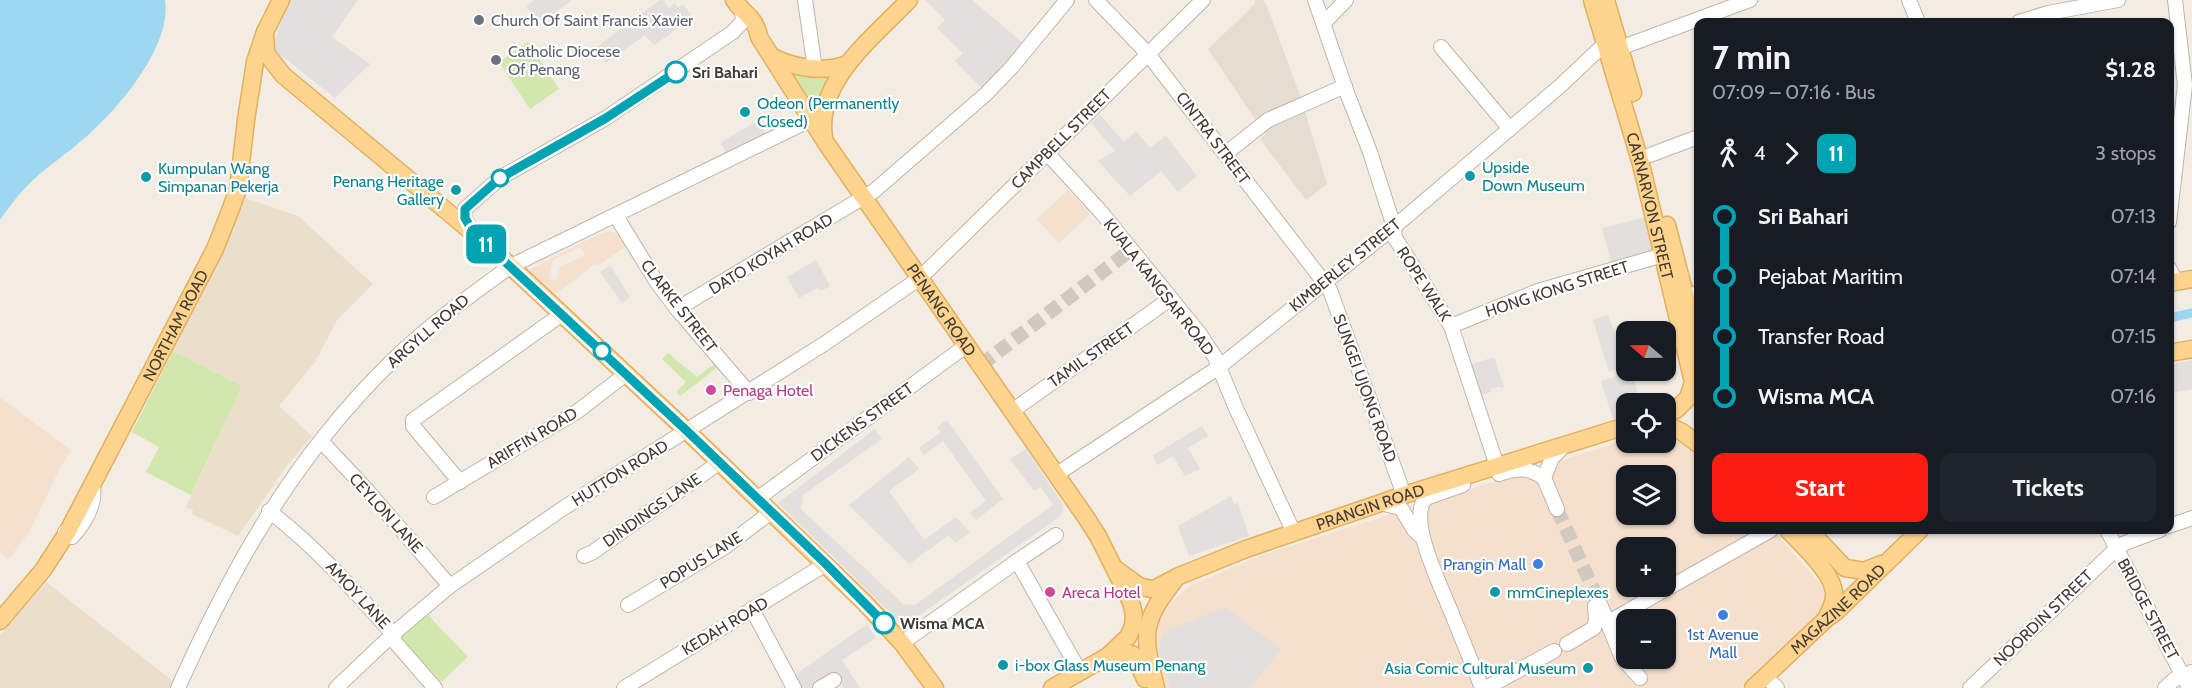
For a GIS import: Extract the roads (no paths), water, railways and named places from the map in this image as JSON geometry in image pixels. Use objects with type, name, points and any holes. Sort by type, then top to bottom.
[{"type":"main road","name":"NORTHAM ROAD","points":[[0,610],[67,533],[191,280],[222,210],[230,186],[247,59],[273,0]]},
{"type":"main road","name":"NORTHAM ROAD","points":[[0,621],[43,570],[67,533],[212,255],[238,189],[255,62],[265,32],[281,0]]},
{"type":"main road","points":[[826,144],[822,122],[826,100],[848,64],[909,0]]},
{"type":"main road","name":"CARNARVON STREET","points":[[1592,0],[1614,41],[1692,295],[1694,311]]},
{"type":"main road","name":"CARNARVON STREET","points":[[1606,0],[1641,164],[1693,382],[1688,398],[1676,409]]},
{"type":"main road","name":"PENANG ROAD","points":[[738,5],[757,26],[759,37],[826,144],[1090,523],[1115,568],[1133,609],[1133,626],[1128,637],[1108,656]]},
{"type":"main road","points":[[265,32],[266,53],[283,75],[473,232],[720,462],[826,564],[903,643],[935,688]]},
{"type":"main road","points":[[772,57],[815,69],[834,69],[848,64]]},
{"type":"main road","points":[[251,84],[264,72],[283,75]]},
{"type":"main road","points":[[2174,352],[2192,349]]},
{"type":"main road","points":[[1676,413],[1694,404]]},
{"type":"main road","points":[[1676,425],[1694,441]]},
{"type":"main road","name":"PRANGIN ROAD","points":[[1115,568],[1133,583],[1145,588],[1156,588],[1179,576],[1246,549],[1404,495],[1616,429]]},
{"type":"main road","points":[[1792,534],[1817,562],[1831,582],[1834,595],[1826,619]]},
{"type":"main road","points":[[1813,534],[1839,564],[1849,570],[1864,571],[1887,561]]},
{"type":"main road","name":"MAGAZINE ROAD","points":[[1753,688],[1771,682],[1826,619],[1916,534]]},
{"type":"main road","points":[[1156,688],[1146,649],[1150,619],[1157,604],[1179,576]]},
{"type":"main road","points":[[1052,688],[1073,680],[1108,656],[1125,652],[1134,655],[1148,688]]},
{"type":"street","points":[[805,0],[815,69]]},
{"type":"street","name":"DATO KOYAH ROAD","points":[[677,309],[864,198],[986,94],[1012,67],[1067,0]]},
{"type":"street","name":"CINTRA STREET","points":[[1096,0],[1148,54],[1324,282]]},
{"type":"street","name":"CAMPBELL STREET","points":[[920,278],[1203,0]]},
{"type":"street","name":"ROPE WALK","points":[[1315,0],[1370,152],[1394,227],[1395,238],[1451,326],[1497,466]]},
{"type":"street","points":[[1324,22],[1347,0]]},
{"type":"street","points":[[1614,41],[1750,0]]},
{"type":"street","points":[[1909,0],[1916,18]]},
{"type":"street","points":[[2031,18],[2048,12],[2118,0]]},
{"type":"street","points":[[2174,179],[2185,85],[2175,0]]},
{"type":"street","points":[[473,232],[465,218],[465,209],[500,178],[606,118],[733,32],[743,21],[738,5]]},
{"type":"street","points":[[733,32],[745,30],[759,37]]},
{"type":"street","name":"KIMBERLEY STREET","points":[[1057,474],[1219,367],[1394,227],[1614,41]]},
{"type":"street","points":[[1441,47],[1510,129]]},
{"type":"street","points":[[1225,154],[1268,120],[1345,87]]},
{"type":"street","name":"ARGYLL ROAD","points":[[178,688],[227,585],[269,511],[321,441],[387,366],[438,320],[511,266],[812,119]]},
{"type":"street","points":[[1650,155],[1694,138]]},
{"type":"street","name":"KUALA KANGSAR ROAD","points":[[1047,153],[1101,212],[1199,333],[1215,357],[1235,406],[1294,533]]},
{"type":"street","points":[[431,199],[452,206],[473,204]]},
{"type":"street","name":"CLARKE STREET","points":[[616,216],[677,309],[749,393]]},
{"type":"street","name":"HONG KONG STREET","points":[[1451,326],[1538,291],[1663,255]]},
{"type":"street","name":"HUTTON ROAD","points":[[336,688],[393,634],[450,586],[565,507],[749,393],[920,278]]},
{"type":"street","name":"SUNGEI UJONG ROAD","points":[[1324,282],[1332,294],[1404,495]]},
{"type":"street","name":"TAMIL STREET","points":[[1012,411],[1170,299]]},
{"type":"street","points":[[460,482],[413,426],[414,419],[562,314]]},
{"type":"street","name":"DICKENS STREET","points":[[757,499],[967,345]]},
{"type":"street","name":"ARIFFIN ROAD","points":[[434,497],[578,411],[626,374]]},
{"type":"street","name":"CEYLON LANE","points":[[321,441],[450,586]]},
{"type":"street","points":[[1557,509],[1544,478],[1552,458],[1565,445]]},
{"type":"street","name":"DINDINGS LANE","points":[[584,556],[720,462]]},
{"type":"street","name":"PRANGIN ROAD","points":[[1422,537],[1420,507],[1423,500],[1431,495],[1516,469],[1523,468],[1536,472],[1544,478]]},
{"type":"street","points":[[1380,503],[1401,508],[1414,530],[1422,537],[1484,688],[1594,628],[1598,605],[1622,658],[1644,683]]},
{"type":"street","name":"AMOY LANE","points":[[269,511],[303,537],[337,571],[393,634],[395,642],[435,688]]},
{"type":"street","name":"POPUS LANE","points":[[628,605],[725,548],[771,512]]},
{"type":"street","points":[[2174,524],[2192,518]]},
{"type":"street","points":[[1607,623],[1765,534]]},
{"type":"street","name":"BRIDGE STREET","points":[[2109,534],[2188,678]]},
{"type":"street","points":[[2116,549],[2151,534]]},
{"type":"street","points":[[903,643],[1056,535]]},
{"type":"street","name":"NOORDIN STREET","points":[[1970,688],[2116,549]]},
{"type":"street","points":[[1017,561],[1073,680]]},
{"type":"street","name":"KEDAH ROAD","points":[[624,688],[826,564]]},
{"type":"street","points":[[752,609],[794,688]]},
{"type":"street","points":[[2164,688],[2175,679],[2188,678]]},
{"type":"street","points":[[820,688],[834,680]]},
{"type":"water","points":[[0,0],[165,0],[165,18],[152,56],[128,93],[87,136],[26,187],[0,220]]},
{"type":"waterway","points":[[2174,317],[2192,313]]},
{"type":"tunnel","points":[[981,365],[1132,249]]},
{"type":"tunnel","points":[[1557,509],[1600,604]]},
{"type":"place","name":"Church Of Saint Francis Xavier","points":[[479,20]]},
{"type":"place","name":"Catholic Diocese Of Penang","points":[[496,60]]},
{"type":"place","name":"Sri Bahari","points":[[676,72]]},
{"type":"place","name":"Odeon (Permanently Closed)","points":[[745,112]]},
{"type":"place","name":"Upside Down Museum","points":[[1470,176]]},
{"type":"place","name":"Kumpulan Wang Simpanan Pekerja","points":[[146,177]]},
{"type":"place","name":"Penang Heritage Gallery","points":[[456,190]]},
{"type":"place","name":"Penaga Hotel","points":[[711,390]]},
{"type":"place","name":"Prangin Mall","points":[[1538,564]]},
{"type":"place","name":"Areca Hotel","points":[[1050,592]]},
{"type":"place","name":"mmCineplexes","points":[[1495,592]]},
{"type":"place","name":"1st Avenue Mall","points":[[1723,615]]},
{"type":"place","name":"Wisma MCA","points":[[884,623]]},
{"type":"place","name":"i-box Glass Museum Penang","points":[[1003,665]]},
{"type":"place","name":"Asia Comic Cultural Museum","points":[[1588,668]]}]
